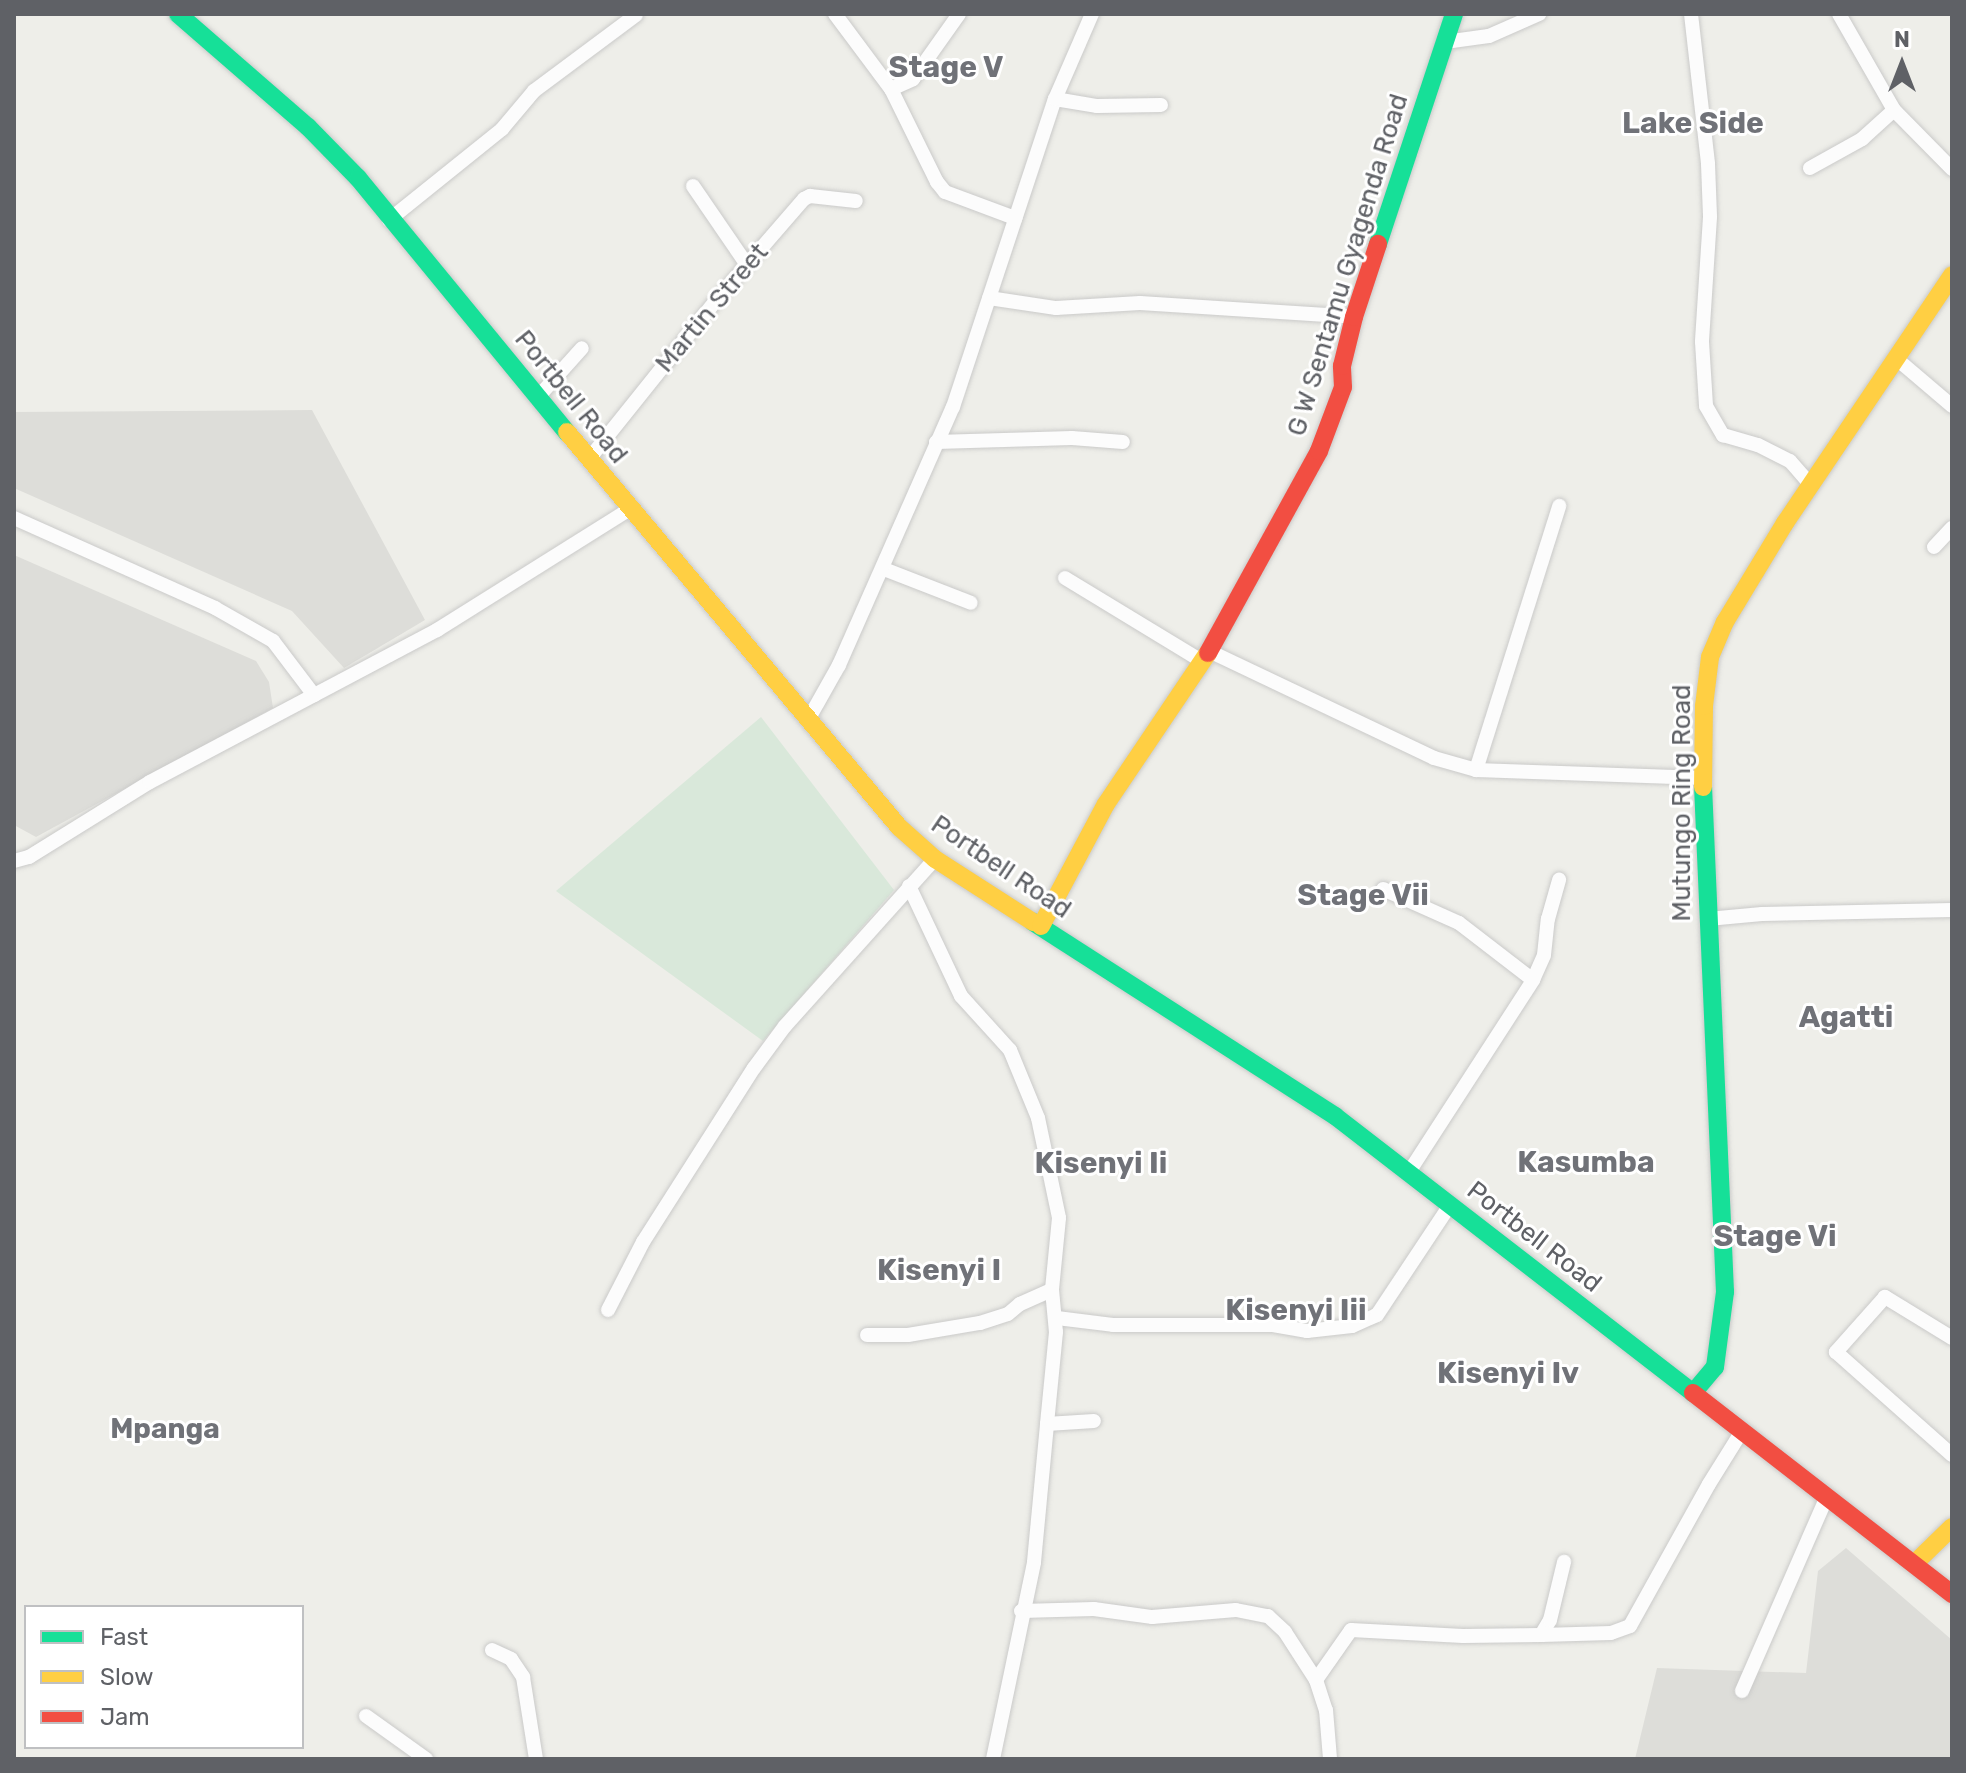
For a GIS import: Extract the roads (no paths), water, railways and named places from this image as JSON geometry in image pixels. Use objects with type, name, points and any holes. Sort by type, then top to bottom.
[{"type":"main road","name":"Portbell Road","points":[[178,14],[308,127],[358,178],[389,220],[899,827],[935,859],[1281,1079],[1409,1172],[1952,1594]]},
{"type":"main road","name":"G W Sentamu Gyagenda Road","points":[[1041,926],[1106,804],[1206,657],[1319,451],[1343,387],[1342,366],[1354,317],[1454,14]]},
{"type":"main road","name":"Mutungo Ring Road","points":[[1693,1393],[1715,1367],[1725,1292],[1703,778],[1704,706],[1710,657],[1725,622],[1812,486],[1898,360],[1947,297],[1952,275]]},
{"type":"main road","points":[[1914,1564],[1952,1527]]},
{"type":"street","points":[[835,14],[891,89],[933,175],[945,192],[954,198],[1015,218]]},
{"type":"street","points":[[891,89],[913,79],[959,14]]},
{"type":"street","points":[[808,720],[839,665],[884,569],[953,407],[1055,99],[1092,14]]},
{"type":"street","points":[[1445,42],[1489,36],[1539,14]]},
{"type":"street","points":[[1691,14],[1706,125],[1709,190],[1702,342],[1706,406],[1723,435],[1758,445],[1790,461],[1812,486]]},
{"type":"street","points":[[1839,14],[1894,110],[1952,169]]},
{"type":"street","points":[[389,220],[502,129],[534,91],[636,15]]},
{"type":"street","points":[[1055,99],[1097,106],[1161,105]]},
{"type":"street","points":[[1810,168],[1862,139],[1894,110]]},
{"type":"street","points":[[693,186],[747,265]]},
{"type":"street","name":"Martin Street","points":[[589,459],[747,265],[807,197],[856,201]]},
{"type":"street","points":[[989,298],[1056,308],[1140,303],[1354,317]]},
{"type":"street","points":[[539,396],[582,348]]},
{"type":"street","points":[[1898,360],[1952,406]]},
{"type":"street","points":[[936,442],[1072,438],[1123,442]]},
{"type":"street","points":[[1476,770],[1559,506]]},
{"type":"street","points":[[14,861],[29,857],[150,782],[437,630],[630,509]]},
{"type":"street","points":[[14,518],[215,608],[273,641],[314,695]]},
{"type":"street","points":[[1934,547],[1952,528]]},
{"type":"street","points":[[884,569],[971,603]]},
{"type":"street","points":[[1065,578],[1206,657],[1434,758],[1476,770],[1703,778]]},
{"type":"street","points":[[608,1310],[643,1242],[754,1068],[785,1026],[935,859]]},
{"type":"street","points":[[1409,1172],[1533,980],[1544,955],[1548,919],[1559,880]]},
{"type":"street","points":[[909,886],[961,996],[1010,1050],[1038,1118],[1059,1218],[1052,1290],[1057,1318],[1034,1562],[1021,1611],[993,1759]]},
{"type":"street","points":[[1383,889],[1459,923],[1533,980]]},
{"type":"street","points":[[1708,919],[1762,914],[1952,910]]},
{"type":"street","points":[[1057,1318],[1113,1325],[1273,1325],[1307,1331],[1352,1326],[1377,1315],[1450,1205]]},
{"type":"street","points":[[867,1335],[908,1335],[980,1323],[1008,1314],[1020,1304],[1052,1290]]},
{"type":"street","points":[[1952,1338],[1885,1297],[1836,1352],[1952,1455]]},
{"type":"street","points":[[1047,1424],[1094,1421]]},
{"type":"street","points":[[1316,1680],[1351,1630],[1541,1635],[1611,1633],[1630,1626],[1742,1431]]},
{"type":"street","points":[[1742,1691],[1827,1496]]},
{"type":"street","points":[[1541,1635],[1550,1620],[1564,1562]]},
{"type":"street","points":[[1021,1611],[1094,1609],[1152,1617],[1236,1610],[1260,1612],[1285,1632],[1316,1680],[1326,1710],[1330,1759]]},
{"type":"street","points":[[492,1650],[511,1659],[523,1677],[536,1759]]},
{"type":"street","points":[[366,1716],[426,1759]]},
{"type":"district","name":"Stage V","points":[[946,67]]},
{"type":"district","name":"Lake Side","points":[[1693,123]]},
{"type":"district","name":"Stage Vii","points":[[1363,895]]},
{"type":"district","name":"Agatti","points":[[1846,1017]]},
{"type":"district","name":"Kasumba","points":[[1586,1162]]},
{"type":"district","name":"Kisenyi Ii","points":[[1101,1163]]},
{"type":"district","name":"Stage Vi","points":[[1775,1236]]},
{"type":"district","name":"Kisenyi I","points":[[939,1270]]},
{"type":"district","name":"Kisenyi Iii","points":[[1296,1310]]},
{"type":"district","name":"Kisenyi Iv","points":[[1508,1373]]},
{"type":"district","name":"Mpanga","points":[[165,1429]]}]
